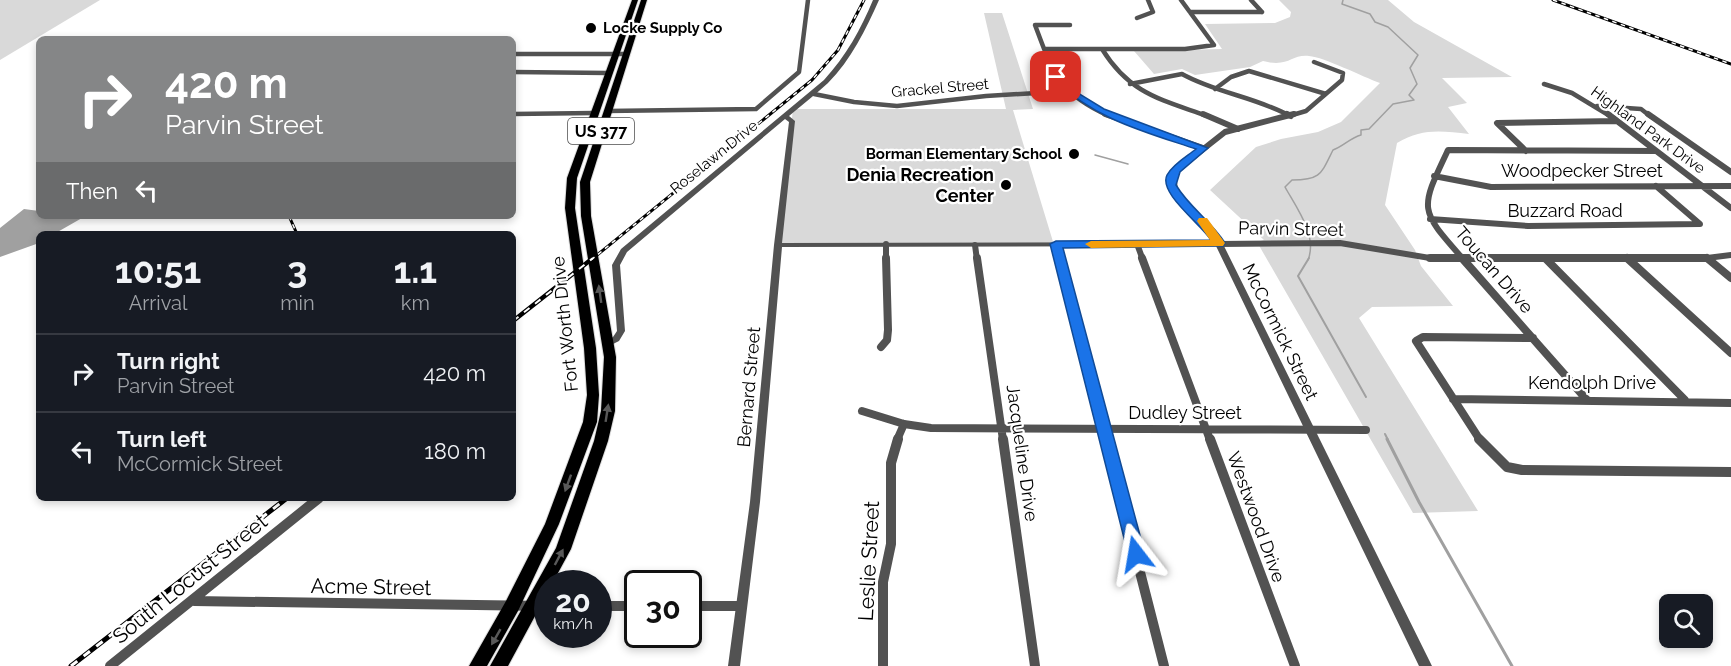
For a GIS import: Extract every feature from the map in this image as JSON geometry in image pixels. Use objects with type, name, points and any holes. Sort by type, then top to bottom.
[{"type":"main road","name":"Fort Worth Drive","points":[[477,666],[512,606],[560,505],[584,442],[593,395],[588,319],[573,228],[571,184],[604,83],[635,0]]},
{"type":"main road","name":"Fort Worth Drive","points":[[555,570],[573,526],[601,441],[609,393],[607,344],[586,216],[585,182],[644,0]]},
{"type":"main road","points":[[604,83],[609,87],[602,107],[607,111]]},
{"type":"main road","points":[[571,184],[575,189],[575,214],[586,216]]},
{"type":"main road","points":[[573,228],[579,230],[583,247],[592,251]]},
{"type":"main road","points":[[584,442],[601,441]]},
{"type":"main road","name":"Fort Worth Drive","points":[[499,666],[534,616]]},
{"type":"street","points":[[607,111],[753,110],[780,91],[799,72],[807,0]]},
{"type":"street","name":"Roselawn Drive","points":[[607,344],[616,339],[621,331],[616,269],[620,255],[676,206],[814,94],[846,60],[862,35],[876,0]]},
{"type":"street","points":[[1137,18],[1154,12],[1148,0]]},
{"type":"street","points":[[1044,49],[1185,49],[1214,45],[1181,0]]},
{"type":"street","points":[[1190,12],[1262,12],[1251,0]]},
{"type":"street","points":[[1070,25],[1035,25],[1053,73],[1070,91],[1121,120],[1203,148]]},
{"type":"street","points":[[1102,49],[1112,68],[1130,84],[1163,102],[1238,129]]},
{"type":"street","points":[[516,54],[627,54]]},
{"type":"street","name":"McCormick Street","points":[[1314,62],[1343,73],[1342,80],[1306,111],[1225,132],[1176,170],[1171,177],[1171,185],[1178,197],[1209,227],[1219,243],[1426,666]]},
{"type":"street","points":[[1215,88],[1231,77],[1249,71],[1326,94]]},
{"type":"street","points":[[516,72],[608,73]]},
{"type":"street","points":[[1130,84],[1182,74],[1215,88],[1276,108],[1291,116]]},
{"type":"street","name":"Highland Park Drive","points":[[1544,84],[1572,93],[1597,106],[1731,208]]},
{"type":"street","name":"Grackel Street","points":[[814,94],[854,102],[897,106],[986,96],[1070,91]]},
{"type":"street","points":[[1597,106],[1637,107],[1731,172]]},
{"type":"street","points":[[516,114],[594,113]]},
{"type":"street","name":"Bernard Street","points":[[734,666],[765,403],[778,245],[792,122],[785,116]]},
{"type":"street","points":[[1616,121],[1497,123],[1526,151],[1656,151]]},
{"type":"street","name":"Toucan Drive","points":[[1526,151],[1451,149],[1446,151],[1434,176],[1427,204],[1430,219],[1587,400]]},
{"type":"street","name":"Woodpecker Street","points":[[1434,176],[1491,186],[1731,186]]},
{"type":"street","name":"Buzzard Road","points":[[1430,219],[1528,226],[1700,224],[1656,186]]},
{"type":"street","name":"Parvin Street","points":[[778,245],[1340,243],[1437,259],[1707,258],[1731,255]]},
{"type":"street","points":[[881,347],[887,340],[888,330],[886,244]]},
{"type":"street","points":[[1056,244],[1164,666]]},
{"type":"street","name":"Westwood Drive","points":[[1137,244],[1208,429],[1294,666]]},
{"type":"street","name":"Jacqueline Drive","points":[[975,245],[1035,666]]},
{"type":"street","points":[[1627,258],[1731,353]]},
{"type":"street","points":[[1707,258],[1731,278]]},
{"type":"street","points":[[1546,259],[1685,400]]},
{"type":"street","points":[[1533,338],[1423,337],[1417,339],[1417,344],[1481,442],[1511,469],[1731,472]]},
{"type":"street","name":"Kendolph Drive","points":[[1452,399],[1685,400],[1731,403]]},
{"type":"street","name":"Dudley Street","points":[[862,411],[904,424],[931,428],[1366,430]]},
{"type":"street","name":"Leslie Street","points":[[883,666],[883,582],[891,544],[891,463],[893,451],[904,424]]},
{"type":"street","name":"South Locust Street","points":[[111,666],[315,501]]},
{"type":"street","name":"Acme Street","points":[[194,601],[534,606]]},
{"type":"street","points":[[702,606],[741,606]]},
{"type":"shaded area","points":[[0,0],[100,0],[40,36],[36,36],[36,38],[0,60]]},
{"type":"shaded area","points":[[1279,0],[1388,0],[1414,22],[1512,77],[1442,78],[1467,103],[1448,107],[1469,134],[1423,133],[1397,143],[1385,205],[1415,250],[1421,266],[1453,306],[1372,307],[1359,318],[1478,511],[1413,513],[1257,242],[1264,240],[1210,190],[1256,147],[1281,139],[1318,132],[1341,122],[1380,83],[1334,63],[1309,56],[1279,63],[1263,61],[1250,67],[1195,75],[1182,69],[1154,74],[1134,51],[1222,49],[1205,24],[1275,23],[1290,17],[1291,12]]},
{"type":"shaded area","points":[[984,13],[1002,13],[1033,109],[1013,110],[1054,245],[778,245],[793,109],[1006,109]]},
{"type":"shaded area","points":[[24,209],[36,211],[36,219],[80,219],[59,231],[36,231],[36,244],[0,257],[0,228]]},
{"type":"waterway","points":[[1308,259],[1310,241],[1308,232],[1285,187],[1292,180],[1315,177],[1326,165],[1333,150],[1361,135],[1361,130],[1369,129],[1393,104],[1414,100],[1409,95],[1417,84],[1410,68],[1418,55],[1388,27],[1375,22],[1370,14],[1342,4],[1343,0]]},
{"type":"waterway","points":[[1095,155],[1128,164]]},
{"type":"waterway","points":[[1308,259],[1298,276],[1366,397]]},
{"type":"waterway","points":[[1385,434],[1388,440]]},
{"type":"waterway","points":[[1387,439],[1419,502],[1512,666]]},
{"type":"railway","points":[[591,260],[812,80],[838,50],[864,0]]},
{"type":"railway","points":[[1553,0],[1731,64]]},
{"type":"railway","points":[[290,219],[296,231]]},
{"type":"railway","points":[[516,319],[593,258]]},
{"type":"railway","points":[[71,666],[283,501]]},
{"type":"slow traffic","points":[[1091,244],[1219,243],[1203,221]]},
{"type":"place","name":"Locke Supply Co","points":[[591,28]]},
{"type":"place","name":"Borman Elementary School","points":[[1074,154]]},
{"type":"place","name":"Denia Recreation Center","points":[[1006,185]]},
{"type":"route","points":[[1056,77],[1077,97],[1100,111],[1128,123],[1203,148],[1173,173],[1170,181],[1174,193],[1209,227],[1219,243],[1056,244],[1136,554]]}]
